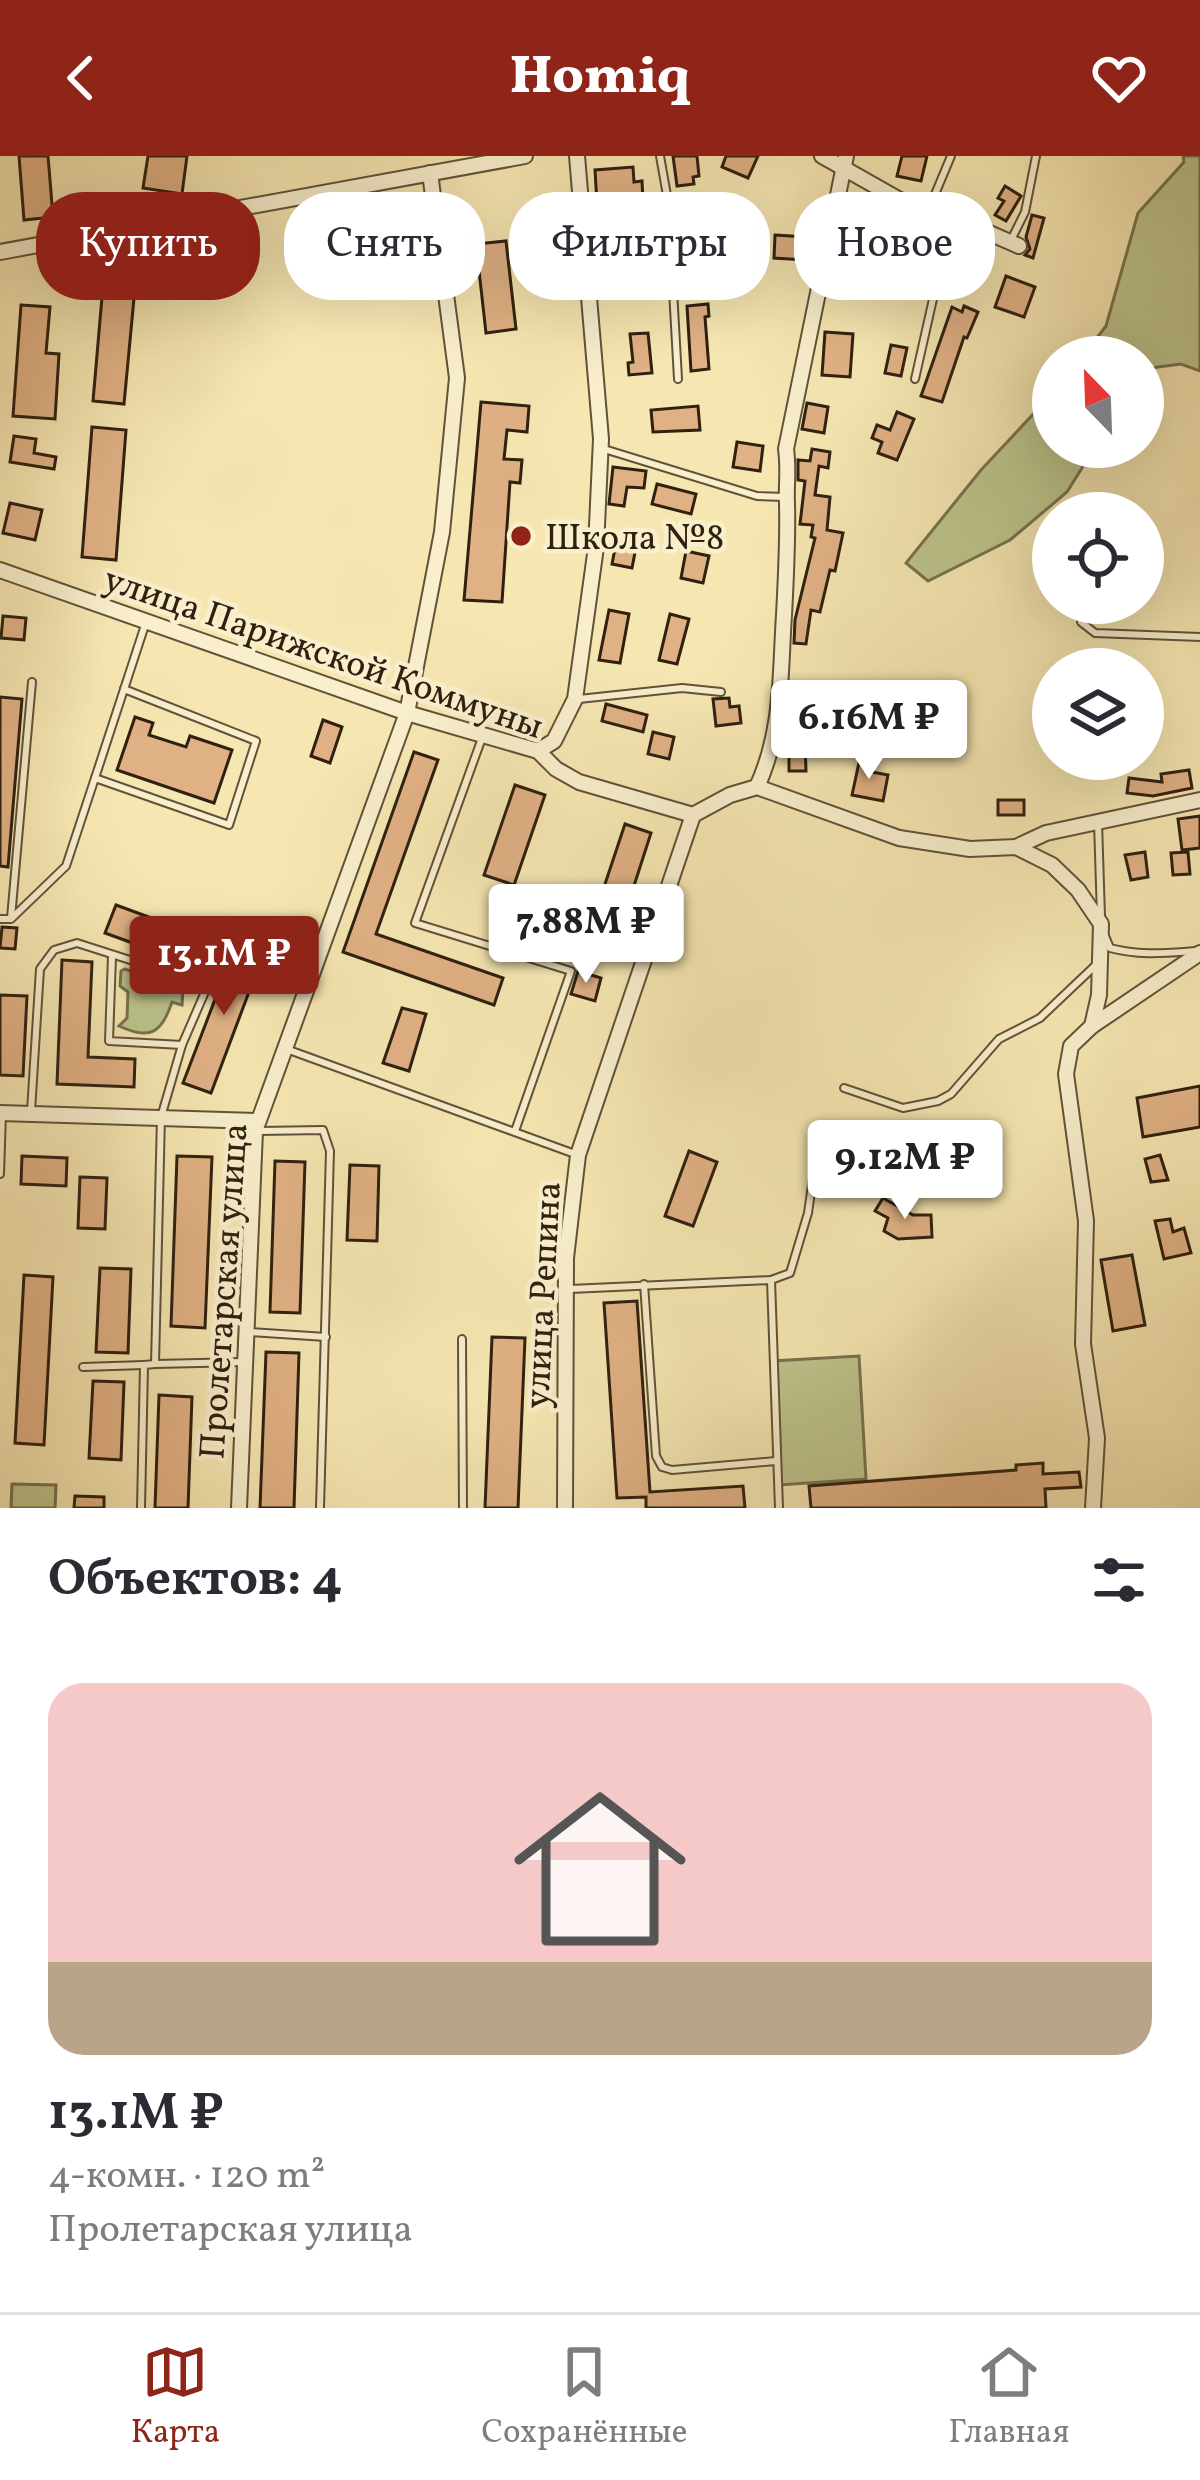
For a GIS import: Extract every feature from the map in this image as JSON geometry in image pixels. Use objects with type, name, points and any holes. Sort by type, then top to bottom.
[{"type":"street","points":[[0,252],[430,173],[475,160],[524,156]]},
{"type":"street","points":[[538,751],[554,741],[575,699],[596,547],[600,448],[577,156]]},
{"type":"street","points":[[822,156],[846,161],[895,192]]},
{"type":"street","points":[[758,787],[771,757],[782,695],[789,558],[786,449],[846,161]]},
{"type":"street","name":"Пролетарская улица","points":[[239,1508],[256,1126],[288,1050],[406,713],[442,532],[457,378],[430,173]]},
{"type":"street","points":[[995,235],[1015,244]]},
{"type":"street","name":"улица Парижской Коммуны","points":[[0,570],[406,713],[538,751],[556,770],[579,782],[693,815]]},
{"type":"street","points":[[693,815],[730,795],[758,787],[899,838],[970,849],[1016,847],[1046,833],[1200,800]]},
{"type":"street","name":"улица Репина","points":[[565,1508],[566,1289],[578,1155],[693,815]]},
{"type":"street","points":[[1016,847],[1052,865],[1078,890],[1101,924],[1100,995],[1092,1026]]},
{"type":"street","points":[[1094,1508],[1097,1438],[1083,1344],[1086,1221],[1066,1074],[1071,1046],[1092,1026],[1200,951]]},
{"type":"street","points":[[1,1113],[161,1117],[256,1126]]},
{"type":"lane","points":[[661,156],[678,379]]},
{"type":"lane","points":[[937,192],[951,156]]},
{"type":"lane","points":[[1015,244],[1036,156]]},
{"type":"lane","points":[[915,379],[933,300]]},
{"type":"lane","points":[[600,448],[757,496],[786,497]]},
{"type":"lane","points":[[0,919],[11,919],[65,866],[146,621]]},
{"type":"lane","points":[[1084,624],[1095,633],[1200,638]]},
{"type":"lane","points":[[11,919],[32,682]]},
{"type":"lane","points":[[575,699],[682,688],[722,692]]},
{"type":"lane","points":[[94,778],[229,825],[256,741],[124,689]]},
{"type":"lane","points":[[482,738],[415,923],[571,971],[515,1131]]},
{"type":"lane","points":[[1098,820],[1101,924],[1110,948],[1144,955],[1200,951]]},
{"type":"lane","points":[[155,1364],[161,1117],[223,935]]},
{"type":"lane","points":[[31,1114],[40,969],[54,950],[77,943],[208,985]]},
{"type":"lane","points":[[112,956],[110,1040],[182,1045]]},
{"type":"lane","points":[[844,1088],[903,1108],[938,1101],[951,1094],[999,1039],[1040,1018],[1101,959]]},
{"type":"lane","points":[[288,1050],[578,1155]]},
{"type":"lane","points":[[0,1174],[1,1113]]},
{"type":"lane","points":[[256,1126],[323,1130],[330,1151],[320,1508]]},
{"type":"lane","points":[[566,1289],[771,1280],[790,1273],[808,1213],[818,1143]]},
{"type":"lane","points":[[771,1280],[779,1508]]},
{"type":"lane","points":[[644,1284],[656,1456],[662,1467],[776,1461]]},
{"type":"lane","points":[[249,1333],[326,1337]]},
{"type":"lane","points":[[462,1339],[463,1508]]},
{"type":"lane","points":[[83,1366],[246,1362]]},
{"type":"lane","points":[[141,1508],[145,1365]]},
{"type":"green space","points":[[1183,156],[1200,156],[1200,371],[1181,364],[1164,366],[1164,336],[1098,336],[1106,326],[1138,213],[1184,162]]},
{"type":"green space","points":[[1032,415],[1032,468],[1082,468],[1067,492],[1032,492],[1032,521],[1010,540],[928,581],[906,563]]},
{"type":"green space","points":[[125,969],[183,990],[182,1005],[172,1002],[154,1031],[139,1033],[119,1026],[127,1018],[128,992],[120,986]]},
{"type":"green space","points":[[859,1356],[866,1479],[779,1485],[772,1361]]},
{"type":"green space","points":[[12,1484],[56,1485],[55,1508],[11,1508]]},
{"type":"building","points":[[19,156],[48,156],[51,192],[36,192],[36,219],[24,220]]},
{"type":"building","points":[[148,156],[187,156],[182,192],[143,188]]},
{"type":"building","points":[[673,156],[697,156],[699,176],[693,177],[694,184],[677,186]]},
{"type":"building","points":[[726,156],[758,156],[748,178],[722,167]]},
{"type":"building","points":[[902,156],[927,156],[921,181],[897,176]]},
{"type":"building","points":[[633,167],[634,182],[642,181],[643,192],[596,192],[595,170]]},
{"type":"building","points":[[1005,186],[1021,196],[1006,221],[995,215],[1004,201],[998,198]]},
{"type":"building","points":[[1032,215],[1044,218],[1033,258],[1025,255],[1030,249],[1026,237]]},
{"type":"building","points":[[775,235],[794,236],[794,259],[774,258]]},
{"type":"building","points":[[506,241],[509,300],[513,300],[516,329],[486,333],[485,243]]},
{"type":"building","points":[[1006,276],[1035,287],[1024,317],[995,307]]},
{"type":"building","points":[[102,300],[134,300],[124,404],[93,401]]},
{"type":"building","points":[[708,304],[709,369],[691,371],[687,306]]},
{"type":"building","points":[[21,305],[50,307],[46,353],[59,354],[55,419],[13,416]]},
{"type":"building","points":[[964,306],[978,312],[964,337],[942,402],[921,396],[952,307],[962,312]]},
{"type":"building","points":[[825,332],[853,334],[850,377],[822,375]]},
{"type":"building","points":[[648,333],[652,373],[629,375],[628,363],[633,362],[630,334]]},
{"type":"building","points":[[891,345],[907,348],[901,376],[885,373]]},
{"type":"building","points":[[481,402],[529,406],[527,432],[507,430],[504,459],[522,460],[520,483],[510,482],[502,602],[464,600]]},
{"type":"building","points":[[807,403],[828,407],[824,433],[802,429]]},
{"type":"building","points":[[698,406],[700,430],[653,432],[651,410]]},
{"type":"building","points":[[897,412],[914,419],[897,460],[878,453],[882,442],[872,438],[877,425],[890,430]]},
{"type":"building","points":[[92,427],[126,430],[116,560],[82,557]]},
{"type":"building","points":[[14,436],[36,439],[34,453],[56,457],[54,469],[10,462]]},
{"type":"building","points":[[737,442],[763,446],[760,471],[733,467]]},
{"type":"building","points":[[812,449],[830,452],[828,468],[819,466],[815,495],[830,497],[827,530],[843,533],[820,612],[811,610],[806,644],[794,643],[795,620],[815,538],[811,537],[813,525],[800,524],[805,481],[798,480],[798,460],[810,461]]},
{"type":"building","points":[[613,467],[646,471],[644,488],[627,487],[624,506],[609,504]]},
{"type":"building","points":[[657,484],[696,494],[691,514],[652,504]]},
{"type":"building","points":[[10,503],[42,510],[35,540],[3,533]]},
{"type":"building","points":[[617,538],[637,542],[632,568],[612,564]]},
{"type":"building","points":[[686,551],[709,556],[703,583],[681,578]]},
{"type":"building","points":[[609,610],[629,614],[620,663],[599,660]]},
{"type":"building","points":[[670,614],[689,619],[677,664],[659,660]]},
{"type":"building","points":[[3,616],[26,618],[24,640],[1,638]]},
{"type":"building","points":[[0,697],[22,699],[8,867],[0,866]]},
{"type":"building","points":[[729,698],[730,707],[739,706],[741,723],[716,726],[713,699]]},
{"type":"building","points":[[606,704],[647,715],[643,732],[602,721]]},
{"type":"building","points":[[135,717],[153,723],[149,735],[186,747],[190,736],[232,750],[214,803],[117,770]]},
{"type":"building","points":[[323,720],[342,727],[330,763],[311,756]]},
{"type":"building","points":[[653,732],[674,737],[669,759],[648,754]]},
{"type":"building","points":[[789,743],[805,743],[806,771],[789,771]]},
{"type":"building","points":[[414,752],[438,760],[376,934],[503,978],[494,1005],[343,952]]},
{"type":"building","points":[[860,758],[874,761],[872,772],[888,775],[883,801],[852,795]]},
{"type":"building","points":[[1189,770],[1192,788],[1153,796],[1127,793],[1129,780],[1162,782],[1164,774]]},
{"type":"building","points":[[515,785],[545,795],[514,885],[484,875]]},
{"type":"building","points":[[998,800],[1024,800],[1024,815],[998,815]]},
{"type":"building","points":[[1200,816],[1200,848],[1182,850],[1178,819]]},
{"type":"building","points":[[625,824],[651,833],[622,923],[595,914]]},
{"type":"building","points":[[1145,852],[1148,877],[1131,880],[1125,855]]},
{"type":"building","points":[[1188,852],[1190,874],[1173,875],[1171,853]]},
{"type":"building","points":[[116,905],[184,930],[174,958],[105,933]]},
{"type":"building","points":[[2,927],[17,928],[15,949],[0,948]]},
{"type":"building","points":[[237,942],[264,952],[211,1093],[183,1083]]},
{"type":"building","points":[[62,960],[92,962],[88,1057],[135,1059],[134,1087],[57,1084]]},
{"type":"building","points":[[578,971],[601,978],[595,1001],[571,994]]},
{"type":"building","points":[[0,995],[27,996],[23,1076],[0,1075]]},
{"type":"building","points":[[402,1008],[426,1014],[409,1071],[383,1063]]},
{"type":"building","points":[[1200,1086],[1200,1127],[1143,1137],[1137,1098]]},
{"type":"building","points":[[836,1127],[865,1136],[860,1154],[830,1146]]},
{"type":"building","points":[[901,1147],[920,1154],[915,1168],[895,1160]]},
{"type":"building","points":[[689,1151],[717,1162],[693,1226],[665,1216]]},
{"type":"building","points":[[1160,1155],[1168,1180],[1151,1182],[1145,1159]]},
{"type":"building","points":[[22,1156],[67,1158],[66,1186],[21,1184]]},
{"type":"building","points":[[177,1156],[212,1157],[205,1328],[171,1326]]},
{"type":"building","points":[[275,1161],[305,1162],[300,1313],[270,1312]]},
{"type":"building","points":[[350,1165],[379,1166],[377,1241],[347,1240]]},
{"type":"building","points":[[80,1177],[107,1178],[105,1229],[78,1228]]},
{"type":"building","points":[[883,1198],[913,1215],[931,1215],[932,1237],[898,1239],[884,1231],[888,1218],[875,1211]]},
{"type":"building","points":[[1170,1219],[1173,1232],[1184,1228],[1191,1253],[1164,1259],[1155,1221]]},
{"type":"building","points":[[1132,1255],[1145,1325],[1113,1331],[1101,1260]]},
{"type":"building","points":[[100,1268],[131,1269],[128,1353],[96,1352]]},
{"type":"building","points":[[24,1275],[53,1277],[44,1445],[15,1443]]},
{"type":"building","points":[[637,1301],[650,1492],[743,1486],[745,1508],[646,1508],[646,1497],[617,1498],[604,1303]]},
{"type":"building","points":[[492,1337],[525,1338],[518,1508],[485,1508]]},
{"type":"building","points":[[266,1352],[299,1353],[294,1508],[260,1508]]},
{"type":"building","points":[[93,1381],[124,1382],[121,1460],[89,1458]]},
{"type":"building","points":[[159,1395],[192,1397],[188,1508],[155,1508]]},
{"type":"building","points":[[1043,1463],[1043,1474],[1079,1472],[1081,1487],[1045,1489],[1046,1508],[811,1508],[809,1486],[1016,1470],[1016,1465]]},
{"type":"building","points":[[75,1496],[104,1497],[104,1508],[74,1508]]},
{"type":"place","name":"Школа №8","points":[[521,536]]}]
